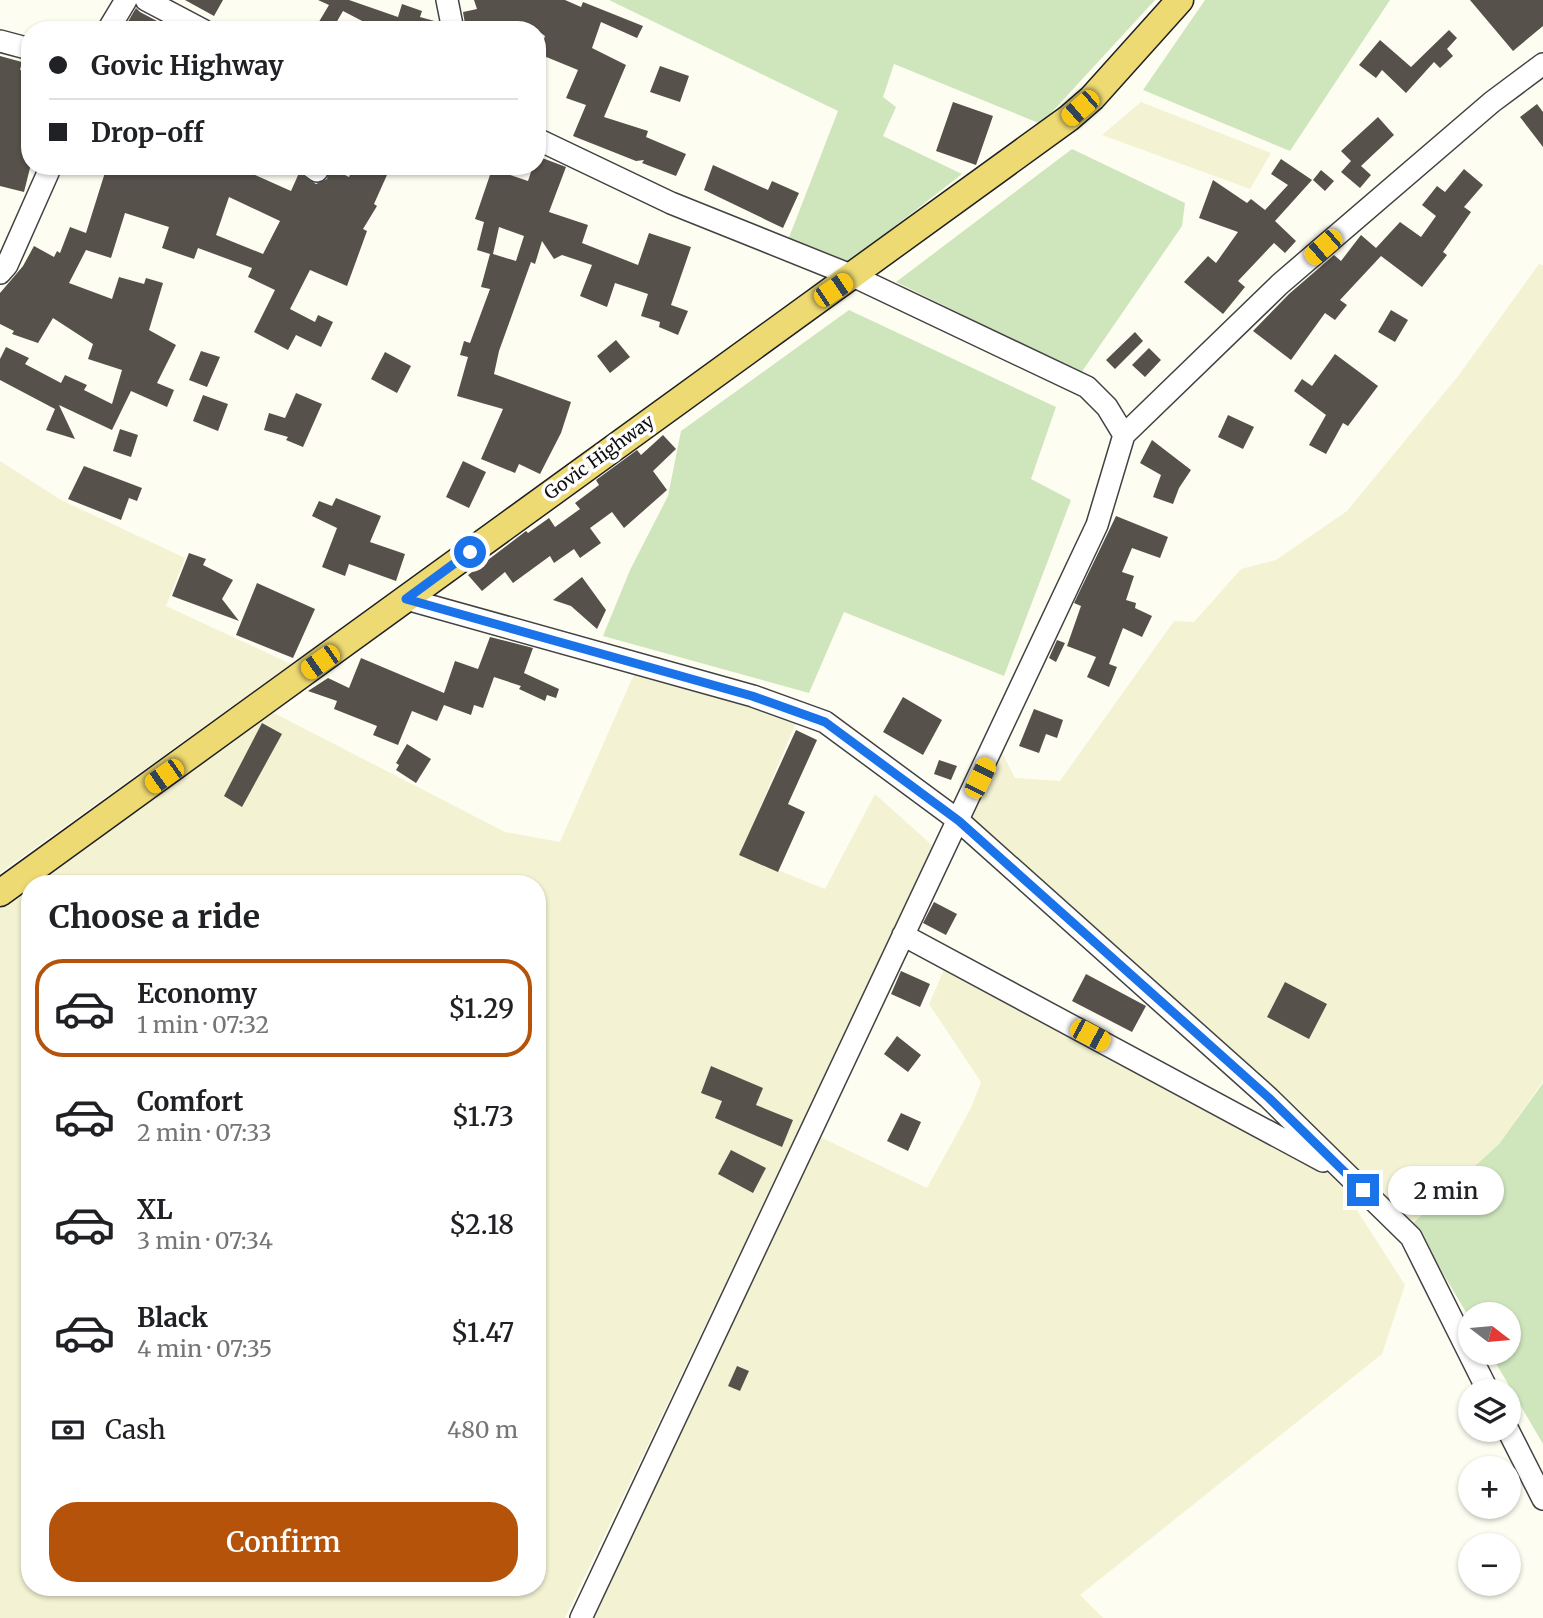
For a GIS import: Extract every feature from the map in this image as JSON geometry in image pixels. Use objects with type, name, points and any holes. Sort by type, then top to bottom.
[{"type":"main road","name":"Govic Highway","points":[[25,875],[1077,111],[1138,49],[1180,0]]},
{"type":"main road","name":"Govic Highway","points":[[0,893],[21,878]]},
{"type":"street","points":[[113,21],[126,0]]},
{"type":"street","points":[[146,0],[185,21]]},
{"type":"street","points":[[447,0],[451,21]]},
{"type":"street","points":[[0,41],[21,47]]},
{"type":"street","points":[[581,1618],[1097,525],[1124,435],[1280,284],[1492,102],[1543,64]]},
{"type":"street","points":[[546,143],[671,203],[853,276],[1087,387],[1107,407],[1124,435]]},
{"type":"street","points":[[2,265],[47,175]]},
{"type":"street","points":[[406,599],[752,696],[825,722],[959,821],[1269,1098],[1411,1237],[1483,1379]]},
{"type":"street","points":[[903,935],[1347,1174]]},
{"type":"street","points":[[1514,1442],[1543,1499]]},
{"type":"green space","points":[[609,0],[1155,0],[1041,124],[894,64],[883,97],[896,107],[883,136],[962,174],[849,262],[788,240],[838,111]]},
{"type":"green space","points":[[1205,0],[1390,0],[1290,151],[1143,90]]},
{"type":"green space","points":[[1141,102],[1271,153],[1250,189],[1102,135]]},
{"type":"green space","points":[[1072,149],[1185,203],[1182,226],[1081,373],[896,282]]},
{"type":"green space","points":[[1539,264],[1543,265],[1543,1081],[1499,1144],[1413,1223],[1281,1093],[971,816],[1002,753],[1015,778],[1060,781],[1174,621],[1194,622],[1241,569],[1276,560],[1347,511],[1459,375]]},
{"type":"green space","points":[[849,310],[1056,407],[1031,479],[1071,500],[1004,676],[844,612],[809,693],[603,636],[630,570],[668,496],[681,431]]},
{"type":"green space","points":[[0,461],[61,500],[185,558],[166,606],[291,664],[0,873]]},
{"type":"green space","points":[[639,663],[800,713],[740,855],[825,889],[875,794],[934,847],[565,1618],[0,1618],[0,904],[21,889],[21,1596],[546,1596],[546,875],[41,875],[250,725],[274,713],[505,832],[560,842]]},
{"type":"green space","points":[[947,963],[1333,1173],[1405,1285],[1382,1354],[1080,1595],[1103,1618],[594,1618],[818,1136],[927,1188],[971,1108],[981,1082],[929,1004]]},
{"type":"green space","points":[[1543,1083],[1543,1444],[1521,1406],[1521,1379],[1505,1379],[1497,1365],[1521,1365],[1521,1302],[1460,1302],[1413,1223],[1499,1144]]},
{"type":"building","points":[[185,0],[223,0],[214,16]]},
{"type":"building","points":[[318,0],[349,0],[398,17],[402,4],[422,11],[420,17],[434,21],[362,21],[343,11],[337,21],[319,21],[329,5]]},
{"type":"building","points":[[474,0],[565,0],[581,7],[583,2],[643,26],[637,38],[601,22],[592,48],[626,65],[604,117],[648,131],[646,137],[686,154],[676,176],[642,163],[644,160],[636,161],[573,136],[586,105],[566,98],[578,70],[546,57],[546,21],[464,21],[463,12],[477,9]]},
{"type":"building","points":[[1470,0],[1543,0],[1543,26],[1513,51]]},
{"type":"building","points":[[136,8],[157,21],[128,21]]},
{"type":"building","points":[[1449,30],[1457,38],[1447,49],[1453,56],[1440,68],[1434,62],[1406,93],[1382,70],[1376,78],[1359,65],[1380,40],[1411,67]]},
{"type":"building","points":[[0,56],[21,62],[21,175],[28,175],[24,192],[0,186]]},
{"type":"building","points":[[660,66],[689,76],[680,102],[650,92]]},
{"type":"building","points":[[953,102],[993,116],[976,165],[936,151]]},
{"type":"building","points":[[1537,104],[1543,112],[1543,147],[1520,117]]},
{"type":"building","points":[[1378,117],[1394,135],[1361,166],[1371,175],[1360,188],[1341,172],[1351,161],[1341,151]]},
{"type":"building","points":[[546,159],[566,167],[549,212],[588,225],[582,243],[638,265],[649,233],[691,247],[671,305],[688,311],[678,335],[659,327],[660,322],[641,316],[648,294],[615,283],[607,307],[580,296],[592,265],[562,255],[554,259],[542,241],[535,264],[531,262],[499,351],[494,374],[571,402],[561,433],[540,474],[519,464],[515,473],[481,459],[503,409],[457,396],[468,357],[460,355],[464,341],[470,343],[490,289],[481,287],[490,254],[477,250],[484,222],[475,219],[490,175],[510,175],[528,181],[530,175],[546,175]],"holes":[[[499,227],[524,236],[516,261],[493,254]]]},
{"type":"building","points":[[1281,159],[1312,180],[1275,221],[1296,241],[1285,253],[1274,243],[1238,281],[1245,287],[1223,314],[1184,282],[1208,256],[1216,263],[1238,232],[1199,218],[1213,180],[1247,203],[1251,199],[1265,210],[1288,185],[1271,174]]},
{"type":"building","points":[[713,165],[768,190],[772,181],[799,193],[783,228],[704,190]]},
{"type":"building","points":[[1464,169],[1483,185],[1464,207],[1471,212],[1443,252],[1447,255],[1422,287],[1381,256],[1340,300],[1347,305],[1335,320],[1325,313],[1291,360],[1253,331],[1289,294],[1334,255],[1341,261],[1361,235],[1376,248],[1400,222],[1421,237],[1436,216],[1422,205],[1437,186],[1445,192]]},
{"type":"building","points":[[1321,170],[1334,181],[1325,191],[1313,180]]},
{"type":"building","points":[[104,175],[255,175],[291,191],[298,175],[316,184],[327,179],[328,175],[387,175],[374,204],[377,206],[363,229],[367,231],[347,286],[310,270],[290,309],[315,322],[318,315],[333,322],[321,347],[296,335],[288,350],[254,332],[275,290],[248,277],[252,268],[198,248],[194,259],[162,248],[169,227],[125,213],[111,258],[86,250],[69,283],[112,299],[119,277],[144,284],[146,278],[163,283],[149,330],[176,345],[157,383],[174,390],[167,407],[131,391],[112,430],[59,405],[75,439],[46,430],[55,409],[0,380],[0,359],[6,347],[29,358],[25,364],[61,383],[65,375],[87,385],[84,390],[112,404],[122,370],[88,359],[93,344],[53,318],[38,343],[12,334],[14,331],[0,324],[0,293],[23,266],[34,246],[54,257],[57,251],[60,253],[70,227],[86,233]],"holes":[[[229,197],[280,221],[263,254],[216,235]]]},
{"type":"building","points":[[1391,310],[1408,320],[1395,342],[1378,332]]},
{"type":"building","points":[[1135,332],[1143,341],[1115,369],[1106,360]]},
{"type":"building","points":[[616,340],[630,357],[610,373],[597,356]]},
{"type":"building","points":[[1149,348],[1161,360],[1145,377],[1132,365]]},
{"type":"building","points":[[201,351],[220,357],[207,387],[189,380]]},
{"type":"building","points":[[385,352],[411,366],[397,393],[371,379]]},
{"type":"building","points":[[1335,354],[1378,386],[1348,426],[1343,423],[1326,454],[1309,445],[1326,415],[1294,391],[1302,379],[1312,386]]},
{"type":"building","points":[[296,393],[322,404],[303,447],[286,440],[288,437],[264,430],[269,413],[285,418]]},
{"type":"building","points":[[203,395],[228,404],[218,431],[193,421]]},
{"type":"building","points":[[1228,415],[1254,427],[1243,449],[1218,437]]},
{"type":"building","points":[[120,429],[138,435],[131,457],[113,451]]},
{"type":"building","points":[[663,435],[676,449],[653,471],[667,490],[624,528],[612,512],[590,528],[601,543],[580,558],[574,549],[554,563],[550,556],[513,583],[505,572],[482,591],[468,575],[526,531],[528,533],[549,518],[555,527],[580,509],[575,503],[599,485],[596,480],[637,450],[641,455]]},
{"type":"building","points":[[1152,440],[1191,470],[1179,488],[1173,504],[1153,497],[1161,475],[1140,463]]},
{"type":"building","points":[[463,461],[486,472],[469,508],[446,497]]},
{"type":"building","points":[[84,466],[142,488],[137,501],[129,498],[121,520],[68,499]]},
{"type":"building","points":[[336,498],[381,516],[370,542],[405,554],[396,581],[349,564],[345,576],[322,567],[337,528],[312,516],[319,501],[332,506]]},
{"type":"building","points":[[1116,516],[1168,537],[1160,558],[1132,548],[1122,572],[1134,576],[1126,600],[1136,603],[1135,608],[1152,616],[1142,637],[1123,628],[1109,664],[1117,667],[1109,687],[1087,677],[1096,657],[1067,646],[1081,606],[1074,603]]},
{"type":"building","points":[[189,553],[206,559],[203,565],[233,580],[222,599],[239,621],[172,596]]},
{"type":"building","points":[[582,577],[606,610],[597,629],[571,606],[553,600]]},
{"type":"building","points":[[257,583],[315,609],[293,658],[236,635]]},
{"type":"building","points":[[490,637],[533,648],[524,673],[559,689],[556,698],[547,695],[545,701],[519,689],[521,686],[494,677],[483,708],[474,705],[471,715],[444,705],[437,721],[412,711],[398,745],[373,735],[377,726],[334,709],[337,701],[308,691],[328,678],[349,688],[361,658],[444,693],[455,661],[478,669]]},
{"type":"building","points":[[1057,640],[1065,643],[1056,662],[1049,658]]},
{"type":"building","points":[[903,697],[942,720],[923,755],[883,732]]},
{"type":"building","points":[[1034,709],[1063,720],[1057,738],[1046,734],[1039,753],[1019,746]]},
{"type":"building","points":[[262,723],[282,734],[242,807],[224,796]]},
{"type":"building","points":[[796,730],[817,740],[788,804],[805,812],[778,872],[739,855]]},
{"type":"building","points":[[407,744],[431,759],[416,783],[396,770],[399,765],[396,763]]},
{"type":"building","points":[[939,760],[957,766],[951,780],[934,774]]},
{"type":"building","points":[[934,902],[957,914],[946,935],[923,923]]},
{"type":"building","points":[[901,971],[930,984],[920,1007],[891,994]]},
{"type":"building","points":[[1086,974],[1146,1006],[1132,1032],[1072,1001]]},
{"type":"building","points":[[1285,982],[1327,1004],[1309,1039],[1267,1017]]},
{"type":"building","points":[[897,1036],[921,1055],[908,1072],[884,1054]]},
{"type":"building","points":[[711,1066],[763,1088],[756,1105],[793,1120],[782,1147],[715,1118],[722,1101],[701,1093]]},
{"type":"building","points":[[901,1113],[921,1122],[908,1151],[887,1141]]},
{"type":"building","points":[[731,1150],[766,1168],[753,1193],[718,1174]]},
{"type":"building","points":[[737,1366],[749,1371],[740,1391],[728,1386]]},
{"type":"route","points":[[470,552],[406,599],[752,696],[825,722],[959,821],[1269,1098],[1363,1190]]}]
